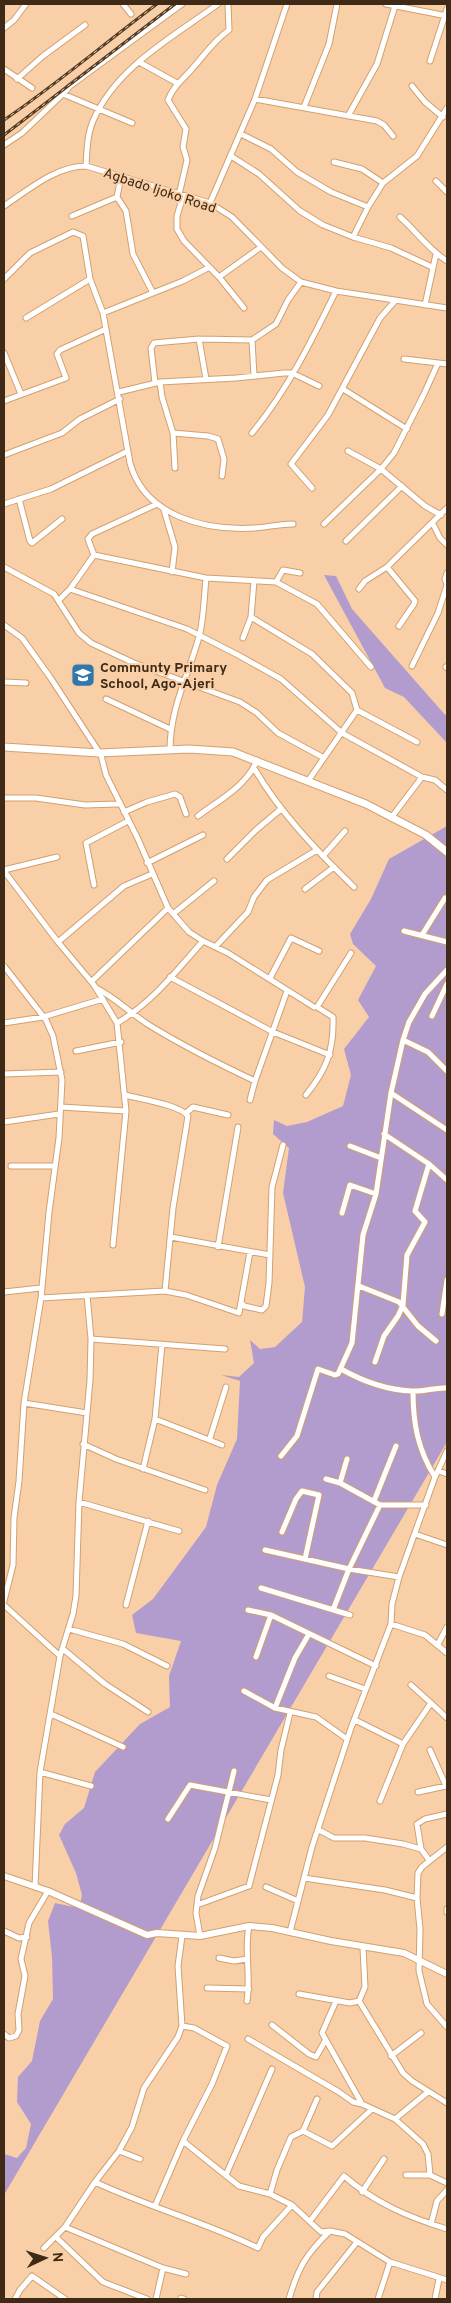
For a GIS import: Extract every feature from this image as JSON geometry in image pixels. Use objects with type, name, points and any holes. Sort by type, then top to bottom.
[{"type":"main road","points":[[4,747],[99,753],[170,750],[233,752],[366,804],[426,835],[447,852]]},
{"type":"street","points":[[4,28],[14,20],[26,4]]},
{"type":"street","points":[[123,4],[131,14]]},
{"type":"street","points":[[4,145],[22,132],[70,86],[182,4]]},
{"type":"street","points":[[86,166],[91,127],[99,109],[121,80],[160,44],[218,4]]},
{"type":"street","points":[[228,4],[229,30],[215,39],[190,71],[177,83],[168,100],[186,129],[183,147],[187,160],[177,216],[177,229],[184,240],[192,247],[208,268],[219,277],[244,308]]},
{"type":"street","points":[[210,203],[255,99],[287,4]]},
{"type":"street","points":[[304,107],[330,44],[337,4]]},
{"type":"street","points":[[386,4],[446,16]]},
{"type":"street","points":[[348,116],[377,64],[395,6]]},
{"type":"street","points":[[430,60],[447,9]]},
{"type":"street","points":[[17,79],[43,56],[85,25]]},
{"type":"street","points":[[140,62],[177,83]]},
{"type":"street","points":[[4,69],[32,88]]},
{"type":"street","points":[[412,86],[425,102],[443,117]]},
{"type":"street","points":[[63,94],[132,123]]},
{"type":"street","points":[[255,99],[381,123],[393,136]]},
{"type":"street","points":[[354,237],[368,207],[383,184],[417,156],[447,108]]},
{"type":"street","points":[[241,134],[271,149],[297,172],[323,187],[368,207]]},
{"type":"street","points":[[231,156],[258,174],[300,211],[323,224],[354,237],[392,248],[432,267]]},
{"type":"street","points":[[334,162],[362,169],[383,184]]},
{"type":"street","name":"Agbado Ijoko Road","points":[[4,206],[54,175],[72,168],[86,166],[210,203],[232,217],[282,268],[301,282],[336,291],[447,308]]},
{"type":"street","points":[[121,177],[117,197],[126,211],[133,254],[153,293]]},
{"type":"street","points":[[436,181],[447,192]]},
{"type":"street","points":[[72,216],[117,197]]},
{"type":"street","points":[[400,217],[423,238],[436,254],[447,261]]},
{"type":"street","points":[[4,279],[30,254],[73,232],[83,236],[90,279],[104,313],[128,451],[138,486],[164,510],[188,520],[214,527],[256,528],[293,524]]},
{"type":"street","points":[[219,277],[261,247]]},
{"type":"street","points":[[425,305],[436,254]]},
{"type":"street","points":[[104,313],[208,268]]},
{"type":"street","points":[[26,318],[90,279]]},
{"type":"street","points":[[175,468],[173,433],[158,382],[152,345],[174,340],[252,340],[276,324],[288,300],[301,282]]},
{"type":"street","points":[[252,433],[274,408],[320,325],[336,291]]},
{"type":"street","points":[[312,488],[291,464],[328,415],[380,318],[395,301]]},
{"type":"street","points":[[4,401],[66,378],[57,354],[60,350],[106,329]]},
{"type":"street","points":[[199,339],[206,379]]},
{"type":"street","points":[[252,340],[254,376]]},
{"type":"street","points":[[4,353],[21,394]]},
{"type":"street","points":[[404,359],[447,364]]},
{"type":"street","points":[[324,524],[381,469],[394,453],[438,363]]},
{"type":"street","points":[[119,392],[158,382],[292,373],[319,386]]},
{"type":"street","points":[[343,389],[407,429]]},
{"type":"street","points":[[4,455],[62,433],[80,419],[120,398]]},
{"type":"street","points":[[173,433],[208,436],[218,439],[224,459],[222,476]]},
{"type":"street","points":[[4,504],[51,489],[128,451]]},
{"type":"street","points":[[348,451],[381,469],[426,506],[441,515]]},
{"type":"street","points":[[346,541],[402,486]]},
{"type":"street","points":[[19,500],[32,543],[62,519]]},
{"type":"street","points":[[94,555],[88,539],[92,534],[157,504]]},
{"type":"street","points":[[359,589],[365,581],[386,567],[433,524],[447,508]]},
{"type":"street","points":[[164,510],[175,547],[172,572]]},
{"type":"street","points":[[433,524],[440,538],[447,545]]},
{"type":"street","points":[[94,555],[206,578],[276,582],[317,604],[371,667]]},
{"type":"street","points":[[58,600],[70,589],[94,555]]},
{"type":"street","points":[[4,567],[46,589],[58,600],[79,633],[91,643],[134,663],[240,702],[257,713],[278,733],[324,758]]},
{"type":"street","points":[[386,567],[414,601],[414,604],[399,626]]},
{"type":"street","points":[[276,582],[283,570],[300,573]]},
{"type":"street","points":[[412,666],[438,613],[447,585],[445,579],[447,573]]},
{"type":"street","points":[[170,750],[170,729],[182,681],[200,636],[206,578]]},
{"type":"street","points":[[243,638],[251,617],[254,581]]},
{"type":"street","points":[[70,589],[187,629],[281,679],[342,733],[422,777],[435,780],[447,790]]},
{"type":"street","points":[[251,617],[312,654],[352,693],[356,710],[308,781]]},
{"type":"street","points":[[4,625],[22,638],[50,676],[99,753],[118,804],[124,812],[168,908],[190,932],[203,941],[216,946],[270,978],[314,1007]]},
{"type":"street","points":[[4,682],[26,683]]},
{"type":"street","points":[[106,699],[170,729]]},
{"type":"street","points":[[356,710],[417,742]]},
{"type":"street","points":[[198,816],[241,784],[254,768],[257,760]]},
{"type":"street","points":[[254,768],[267,792],[281,810],[354,887]]},
{"type":"street","points":[[391,818],[422,777]]},
{"type":"street","points":[[124,812],[147,802],[175,794],[180,797],[186,814]]},
{"type":"street","points":[[4,798],[36,798],[85,805],[118,804]]},
{"type":"street","points":[[227,859],[281,810]]},
{"type":"street","points":[[94,885],[86,842],[128,822]]},
{"type":"street","points":[[324,856],[345,831]]},
{"type":"street","points":[[147,862],[203,835]]},
{"type":"street","points":[[216,946],[248,912],[254,897],[266,880],[317,850]]},
{"type":"street","points":[[57,857],[4,870],[58,942],[92,981],[117,1022],[121,1042],[126,1111],[113,1245]]},
{"type":"street","points":[[304,889],[334,867]]},
{"type":"street","points":[[58,942],[124,886],[152,874]]},
{"type":"street","points":[[173,914],[214,881]]},
{"type":"street","points":[[422,935],[445,898]]},
{"type":"street","points":[[92,981],[168,908]]},
{"type":"street","points":[[404,931],[447,942]]},
{"type":"street","points":[[270,978],[291,938],[319,951]]},
{"type":"street","points":[[117,1022],[132,1014],[170,978],[203,941]]},
{"type":"street","points":[[306,1095],[321,1076],[330,1055],[333,1016],[317,1007],[350,953]]},
{"type":"street","points":[[4,966],[51,1030],[62,1072],[59,1138],[40,1288],[41,1298],[24,1403],[19,1481],[14,1518],[13,1565],[4,1601]]},
{"type":"street","points":[[281,1456],[297,1436],[318,1369],[335,1375],[338,1374],[352,1342],[363,1235],[376,1194],[391,1093],[403,1040],[409,1022],[425,994],[447,970]]},
{"type":"street","points":[[432,1016],[447,984],[440,977]]},
{"type":"street","points":[[170,978],[273,1032],[330,1055]]},
{"type":"street","points":[[95,988],[112,997],[132,1014],[210,1059],[255,1081]]},
{"type":"street","points":[[250,1100],[287,991]]},
{"type":"street","points":[[4,1024],[43,1017],[103,999]]},
{"type":"street","points":[[403,1040],[428,1052],[446,1065]]},
{"type":"street","points":[[76,1051],[121,1042]]},
{"type":"street","points":[[4,1074],[62,1072]]},
{"type":"street","points":[[391,1093],[447,1130]]},
{"type":"street","points":[[126,1095],[186,1113]]},
{"type":"street","points":[[186,1113],[193,1106],[228,1116]]},
{"type":"street","points":[[61,1107],[126,1111]]},
{"type":"street","points":[[164,1291],[173,1208],[188,1125],[186,1113]]},
{"type":"street","points":[[4,1122],[59,1114]]},
{"type":"street","points":[[218,1247],[238,1127]]},
{"type":"street","points":[[384,1134],[429,1164],[447,1180]]},
{"type":"street","points":[[241,1302],[244,1306],[262,1310],[266,1306],[269,1284],[272,1193],[283,1146]]},
{"type":"street","points":[[350,1146],[381,1158]]},
{"type":"street","points":[[375,1362],[384,1336],[403,1305],[407,1255],[425,1222],[415,1211],[429,1164]]},
{"type":"street","points":[[11,1166],[55,1166]]},
{"type":"street","points":[[342,1213],[350,1185],[376,1194]]},
{"type":"street","points":[[171,1237],[270,1255]]},
{"type":"street","points":[[41,1298],[164,1291],[186,1295],[238,1313],[250,1252]]},
{"type":"street","points":[[442,1314],[447,1280]]},
{"type":"street","points":[[359,1286],[403,1305],[418,1326],[436,1341]]},
{"type":"street","points":[[4,1292],[40,1288]]},
{"type":"street","points":[[35,1887],[40,1772],[60,1656],[64,1649],[76,1596],[79,1502],[91,1339],[87,1295]]},
{"type":"street","points":[[91,1339],[225,1349]]},
{"type":"street","points":[[143,1469],[155,1419],[162,1344]]},
{"type":"street","points":[[341,1369],[370,1384],[386,1388],[413,1392],[447,1388]]},
{"type":"street","points":[[210,1438],[226,1387]]},
{"type":"street","points":[[413,1392],[413,1418],[418,1442],[426,1463],[435,1477]]},
{"type":"street","points":[[24,1403],[87,1413]]},
{"type":"street","points":[[155,1419],[210,1438],[222,1445]]},
{"type":"street","points":[[83,1444],[143,1469],[205,1490]]},
{"type":"street","points":[[374,1501],[396,1446]]},
{"type":"street","points":[[290,1932],[304,1878],[347,1739],[391,1624],[392,1604],[399,1577],[435,1477],[447,1451]]},
{"type":"street","points":[[340,1483],[347,1459]]},
{"type":"street","points":[[439,1471],[447,1474]]},
{"type":"street","points":[[326,1479],[340,1483],[380,1505],[426,1505]]},
{"type":"street","points":[[282,1532],[296,1499],[302,1491],[319,1495],[304,1559]]},
{"type":"street","points":[[79,1502],[180,1531]]},
{"type":"street","points":[[333,1610],[349,1569],[380,1505]]},
{"type":"street","points":[[126,1606],[148,1521]]},
{"type":"street","points":[[415,1534],[447,1545]]},
{"type":"street","points":[[265,1550],[349,1569],[399,1577]]},
{"type":"street","points":[[261,1588],[350,1615]]},
{"type":"street","points":[[4,1605],[60,1656]]},
{"type":"street","points":[[248,1610],[271,1615],[376,1666]]},
{"type":"street","points":[[256,1657],[271,1615]]},
{"type":"street","points":[[391,1624],[425,1635],[447,1653]]},
{"type":"street","points":[[438,1644],[447,1627]]},
{"type":"street","points":[[69,1630],[123,1644],[167,1666]]},
{"type":"street","points":[[275,1708],[293,1664],[309,1634]]},
{"type":"street","points":[[64,1649],[106,1684],[148,1712]]},
{"type":"street","points":[[329,1676],[365,1688]]},
{"type":"street","points":[[411,1686],[447,1718]]},
{"type":"street","points":[[244,1691],[275,1708],[290,1713],[316,1717],[347,1739]]},
{"type":"street","points":[[380,1801],[403,1744],[431,1703]]},
{"type":"street","points":[[197,1906],[249,1886],[278,1775],[278,1764],[290,1713]]},
{"type":"street","points":[[51,1714],[123,1747]]},
{"type":"street","points":[[355,1720],[403,1744]]},
{"type":"street","points":[[418,1792],[445,1787],[445,1776],[430,1750]]},
{"type":"street","points":[[200,1936],[196,1913],[197,1906],[234,1771]]},
{"type":"street","points":[[40,1772],[91,1786]]},
{"type":"street","points":[[168,1819],[190,1784],[271,1800]]},
{"type":"street","points":[[429,1860],[421,1850],[417,1824],[425,1819],[447,1814]]},
{"type":"street","points":[[320,1830],[334,1838],[381,1840],[421,1850]]},
{"type":"street","points":[[447,1847],[429,1860],[418,1873],[417,1898],[419,1971],[427,2004],[447,2027]]},
{"type":"street","points":[[4,1876],[51,1892],[148,1936],[157,1934],[200,1936],[249,1926],[272,1928],[363,1948],[404,1953],[420,1959],[447,1974]]},
{"type":"street","points":[[304,1878],[385,1890],[417,1898]]},
{"type":"street","points":[[266,1887],[298,1901]]},
{"type":"street","points":[[4,2034],[8,2038],[16,2036],[18,2030],[18,2014],[25,1976],[21,1959],[31,1918],[51,1892]]},
{"type":"street","points":[[247,2001],[249,1989],[247,1959],[249,1926]]},
{"type":"street","points":[[4,1931],[19,1938],[27,1937]]},
{"type":"street","points":[[44,2248],[65,2227],[95,2182],[119,2151],[132,2127],[144,2088],[178,2038],[182,2026],[178,1966],[182,1936]]},
{"type":"street","points":[[363,1948],[364,1987],[359,2002],[403,2073],[428,2092],[447,2103]]},
{"type":"street","points":[[218,1958],[234,1961],[247,1959]]},
{"type":"street","points":[[207,1988],[249,1989]]},
{"type":"street","points":[[299,1994],[350,2003],[359,2002]]},
{"type":"street","points":[[336,2001],[322,2033],[325,2041],[354,2086],[362,2104]]},
{"type":"street","points":[[272,2025],[309,2054],[316,2057],[325,2041]]},
{"type":"street","points":[[155,2206],[183,2141],[212,2084],[227,2046],[194,2028],[182,2026]]},
{"type":"street","points":[[391,2056],[421,2033]]},
{"type":"street","points":[[248,2039],[354,2102],[395,2119],[423,2144],[428,2154],[430,2175]]},
{"type":"street","points":[[226,2175],[272,2069]]},
{"type":"street","points":[[395,2119],[428,2092]]},
{"type":"street","points":[[270,2194],[277,2170],[291,2137],[303,2131],[316,2099]]},
{"type":"street","points":[[303,2131],[332,2146],[372,2109]]},
{"type":"street","points":[[183,2141],[239,2186],[270,2194],[292,2205],[321,2232],[330,2231],[345,2234],[390,2262],[447,2280]]},
{"type":"street","points":[[119,2151],[140,2159]]},
{"type":"street","points":[[362,2192],[384,2159]]},
{"type":"street","points":[[406,2174],[430,2175],[447,2183]]},
{"type":"street","points":[[310,2221],[344,2176],[362,2192],[409,2217],[447,2229]]},
{"type":"street","points":[[95,2182],[131,2199],[155,2206],[234,2236],[258,2248],[263,2237],[292,2205]]},
{"type":"street","points":[[430,2224],[437,2201],[447,2190]]},
{"type":"street","points":[[65,2227],[163,2268],[186,2274]]},
{"type":"street","points":[[289,2299],[297,2270],[315,2245],[330,2231]]},
{"type":"street","points":[[56,2237],[97,2278],[147,2299]]},
{"type":"street","points":[[316,2299],[317,2292],[357,2242]]},
{"type":"street","points":[[378,2299],[390,2262]]},
{"type":"street","points":[[156,2299],[163,2268]]},
{"type":"street","points":[[15,2299],[32,2276],[65,2299]]},
{"type":"street","points":[[435,2299],[439,2279]]},
{"type":"shaded area","points":[[324,575],[336,576],[352,609],[447,717],[447,743],[404,697],[385,688]]},
{"type":"shaded area","points":[[447,826],[447,1442],[4,2195],[4,2154],[17,2158],[26,2148],[31,2124],[17,2102],[18,2077],[32,2061],[40,2021],[53,1999],[52,1957],[48,1921],[55,1903],[79,1908],[82,1895],[76,1873],[59,1835],[65,1824],[84,1808],[95,1772],[140,1724],[170,1707],[169,1676],[181,1641],[136,1633],[132,1615],[153,1599],[206,1527],[217,1485],[237,1439],[240,1381],[221,1375],[239,1377],[254,1363],[250,1340],[260,1349],[275,1347],[302,1322],[305,1287],[283,1193],[289,1148],[273,1134],[274,1120],[287,1126],[307,1122],[343,1106],[351,1075],[344,1049],[369,1017],[358,1000],[376,966],[353,944],[350,934],[371,899],[389,859]]},
{"type":"railway","points":[[4,120],[157,4]]},
{"type":"railway","points":[[4,135],[175,4]]},
{"type":"place","name":"Communty Primary School, Ago-Ajeri","points":[[83,675]]}]
